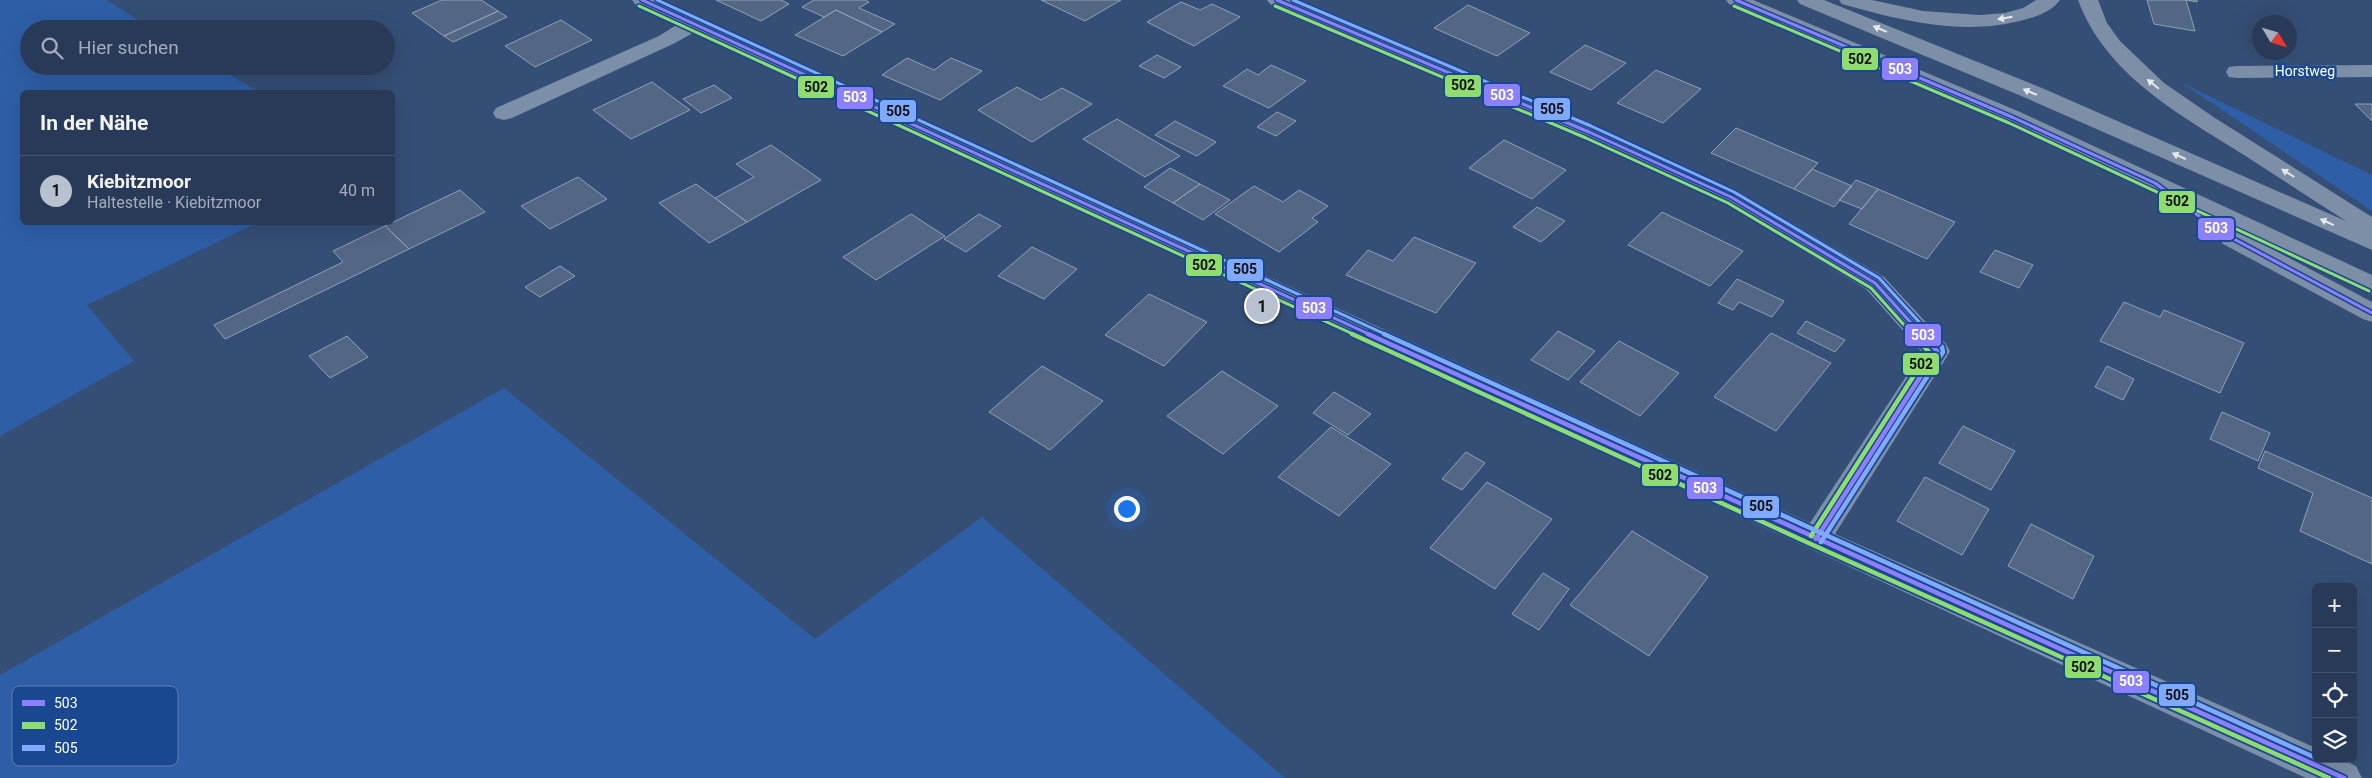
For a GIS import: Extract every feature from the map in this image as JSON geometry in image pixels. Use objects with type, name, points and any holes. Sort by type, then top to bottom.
[{"type":"highway","points":[[1736,0],[2003,114],[2156,183],[2372,285]]},
{"type":"highway","points":[[1807,0],[2034,94],[2372,242]]},
{"type":"highway","points":[[1848,0],[1906,15],[1958,21],[2004,19],[2036,9],[2050,0]]},
{"type":"highway","points":[[2088,0],[2097,22],[2108,39],[2124,57],[2158,88],[2201,118],[2355,216],[2372,230]]},
{"type":"highway","points":[[2156,183],[2219,231],[2372,313]]},
{"type":"street","points":[[642,0],[1816,539],[2344,778]]},
{"type":"street","points":[[1277,0],[1589,132],[1731,197],[1875,283],[1937,351],[1816,539]]},
{"type":"street","points":[[504,113],[666,40],[694,24]]},
{"type":"street","name":"Horstweg","points":[[2237,72],[2372,71]]},
{"type":"shaded area","points":[[0,0],[106,0],[138,20],[20,20],[20,75],[230,75],[256,90],[20,90],[20,225],[253,225],[87,305],[134,361],[0,436]]},
{"type":"shaded area","points":[[2182,83],[2372,175],[2372,211]]},
{"type":"shaded area","points":[[504,388],[815,639],[982,517],[1285,778],[0,778],[0,675]]},
{"type":"building","points":[[442,0],[481,0],[498,11],[444,36],[412,13]]},
{"type":"building","points":[[716,0],[781,0],[789,4],[761,21]]},
{"type":"building","points":[[814,0],[865,0],[869,2],[859,8],[895,24],[882,32],[836,10],[824,17],[802,7]]},
{"type":"building","points":[[1041,0],[1121,0],[1085,21]]},
{"type":"building","points":[[2147,0],[2186,0],[2195,31],[2154,24]]},
{"type":"building","points":[[1181,2],[1200,10],[1212,4],[1240,17],[1194,46],[1147,22]]},
{"type":"building","points":[[1468,5],[1530,33],[1497,56],[1434,28]]},
{"type":"building","points":[[836,10],[882,32],[843,56],[795,35]]},
{"type":"building","points":[[498,11],[507,17],[453,42],[444,36]]},
{"type":"building","points":[[561,20],[592,40],[535,67],[505,46]]},
{"type":"building","points":[[1585,45],[1626,63],[1591,90],[1550,72]]},
{"type":"building","points":[[1157,55],[1181,67],[1164,78],[1139,66]]},
{"type":"building","points":[[907,58],[934,70],[951,58],[982,71],[940,100],[882,75]]},
{"type":"building","points":[[1271,65],[1306,81],[1269,108],[1223,86],[1247,69],[1258,75]]},
{"type":"building","points":[[1656,70],[1701,89],[1663,123],[1617,103]]},
{"type":"building","points":[[652,82],[690,110],[631,139],[593,110]]},
{"type":"building","points":[[714,85],[732,98],[701,113],[683,99]]},
{"type":"building","points":[[1017,87],[1041,100],[1062,88],[1092,104],[1032,142],[978,110]]},
{"type":"building","points":[[2355,104],[2372,104],[2372,121]]},
{"type":"building","points":[[1277,112],[1296,121],[1276,136],[1257,127]]},
{"type":"building","points":[[1117,119],[1180,156],[1145,177],[1083,139]]},
{"type":"building","points":[[1175,121],[1216,142],[1197,156],[1155,135]]},
{"type":"building","points":[[1736,128],[1818,163],[1794,189],[1711,153]]},
{"type":"building","points":[[1504,140],[1566,170],[1532,199],[1469,168]]},
{"type":"building","points":[[771,145],[821,180],[747,222],[715,198],[754,177],[736,164]]},
{"type":"building","points":[[1170,168],[1200,184],[1173,203],[1144,187]]},
{"type":"building","points":[[1812,169],[1852,186],[1834,207],[1794,189]]},
{"type":"building","points":[[578,177],[607,199],[550,229],[521,206]]},
{"type":"building","points":[[1856,180],[1878,189],[1862,209],[1839,200]]},
{"type":"building","points":[[696,184],[747,222],[709,243],[659,203]]},
{"type":"building","points":[[1200,184],[1230,200],[1203,220],[1173,203]]},
{"type":"building","points":[[1254,186],[1283,202],[1299,190],[1328,206],[1312,218],[1318,222],[1279,252],[1215,214]]},
{"type":"building","points":[[1878,189],[1955,222],[1927,259],[1849,224]]},
{"type":"building","points":[[460,190],[485,212],[409,249],[385,226],[395,225],[395,221]]},
{"type":"building","points":[[1537,207],[1565,221],[1541,242],[1513,227]]},
{"type":"building","points":[[1662,212],[1743,251],[1710,286],[1628,245]]},
{"type":"building","points":[[911,214],[945,236],[876,280],[843,257]]},
{"type":"building","points":[[979,214],[1001,226],[966,252],[944,239]]},
{"type":"building","points":[[385,226],[409,249],[225,339],[214,325],[343,262],[333,251]]},
{"type":"building","points":[[1414,237],[1476,263],[1436,313],[1346,275],[1368,250],[1393,261]]},
{"type":"building","points":[[1032,247],[1077,269],[1044,299],[998,276]]},
{"type":"building","points":[[1995,250],[2033,265],[2019,288],[1980,272]]},
{"type":"building","points":[[560,266],[575,276],[540,297],[525,287]]},
{"type":"building","points":[[1737,279],[1784,301],[1772,317],[1739,302],[1733,310],[1718,303]]},
{"type":"building","points":[[1149,294],[1207,322],[1164,366],[1105,335]]},
{"type":"building","points":[[2124,302],[2160,317],[2164,310],[2244,343],[2220,393],[2100,341]]},
{"type":"building","points":[[1806,321],[1845,340],[1835,352],[1797,333]]},
{"type":"building","points":[[1558,331],[1595,351],[1568,380],[1531,360]]},
{"type":"building","points":[[1771,333],[1831,363],[1776,431],[1714,397]]},
{"type":"building","points":[[347,336],[368,357],[330,378],[309,356]]},
{"type":"building","points":[[1619,341],[1679,373],[1640,416],[1580,382]]},
{"type":"building","points":[[1042,366],[1103,401],[1050,450],[989,412]]},
{"type":"building","points":[[2107,366],[2134,379],[2123,400],[2095,387]]},
{"type":"building","points":[[1222,371],[1278,406],[1223,454],[1167,416]]},
{"type":"building","points":[[1334,392],[1371,414],[1348,435],[1313,413]]},
{"type":"building","points":[[2222,412],[2270,433],[2258,461],[2210,439]]},
{"type":"building","points":[[1963,426],[2015,451],[1991,490],[1939,463]]},
{"type":"building","points":[[1331,427],[1391,464],[1339,516],[1278,477]]},
{"type":"building","points":[[2265,451],[2372,498],[2372,564],[2300,531],[2313,493],[2258,468]]},
{"type":"building","points":[[1466,452],[1485,463],[1462,490],[1442,479]]},
{"type":"building","points":[[1925,477],[1989,509],[1962,555],[1897,521]]},
{"type":"building","points":[[1487,482],[1552,519],[1495,589],[1430,548]]},
{"type":"building","points":[[2031,524],[2094,556],[2073,599],[2008,566]]},
{"type":"building","points":[[1632,531],[1708,577],[1649,656],[1570,605]]},
{"type":"building","points":[[1543,573],[1569,589],[1539,630],[1512,614]]},
{"type":"transit line","name":"503","points":[[642,0],[1816,539],[2344,778]]},
{"type":"transit line","name":"505","points":[[657,0],[1819,533],[2312,756]]},
{"type":"transit line","name":"503","points":[[1277,0],[1589,132],[1731,197],[1875,283],[1937,351],[1816,539]]},
{"type":"transit line","name":"505","points":[[1293,0],[1591,126],[1734,192],[1879,278],[1942,347],[1943,352],[1821,542]]},
{"type":"transit line","name":"503","points":[[1736,0],[2012,117],[2155,183],[2219,231],[2372,313]]},
{"type":"transit line","name":"502","points":[[639,6],[1813,545],[2329,778]]},
{"type":"transit line","name":"502","points":[[1275,6],[1586,138],[1728,203],[1871,288],[1929,352],[1811,536]]},
{"type":"transit line","name":"502","points":[[1734,6],[2009,123],[2369,291]]},
{"type":"place","name":"Kiebitzmoor","points":[[1262,306]]}]
